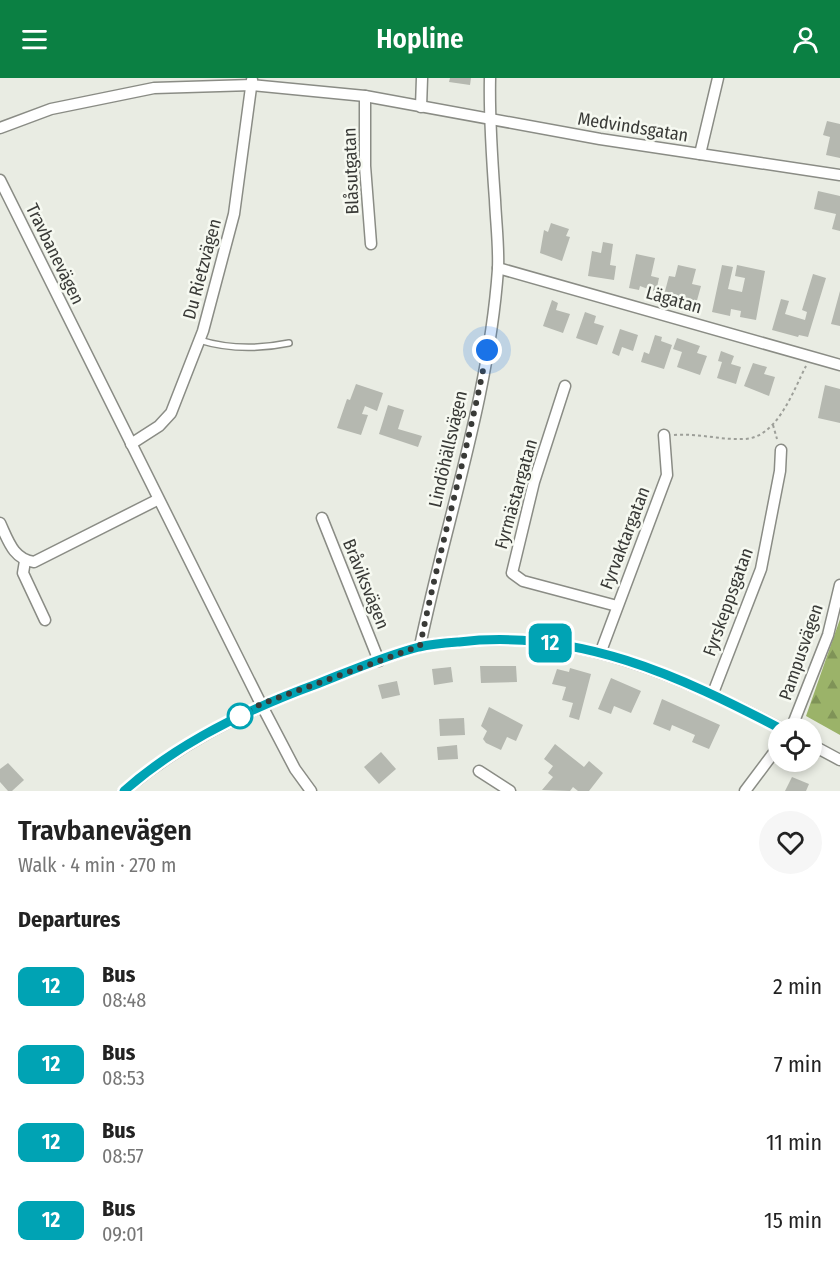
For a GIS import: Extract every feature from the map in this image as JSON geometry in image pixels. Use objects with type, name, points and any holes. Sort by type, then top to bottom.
[{"type":"street","points":[[421,107],[422,78]]},
{"type":"street","name":"Lindöhällsvägen","points":[[420,646],[435,574],[467,450],[487,350],[498,268],[489,120],[490,78]]},
{"type":"street","points":[[700,154],[718,78]]},
{"type":"street","name":"Medvindsgatan","points":[[0,128],[51,110],[154,87],[252,82],[365,96],[489,120],[840,175]]},
{"type":"street","name":"Du Rietzvägen","points":[[131,444],[159,426],[171,413],[200,340],[234,214],[252,82]]},
{"type":"street","name":"Blåsutgatan","points":[[365,96],[365,166],[371,244]]},
{"type":"street","name":"Travbanevägen","points":[[0,180],[157,500],[295,769],[311,791]]},
{"type":"street","name":"Lägatan","points":[[498,268],[840,365]]},
{"type":"street","name":"Fyrmästargatan","points":[[566,386],[534,482],[512,573],[523,582],[617,606]]},
{"type":"street","name":"Fyrvaktargatan","points":[[601,651],[667,475],[664,435]]},
{"type":"street","name":"Fyrskeppsgatan","points":[[713,693],[761,569],[780,471],[781,450]]},
{"type":"street","points":[[0,523],[16,555],[25,561],[34,562],[157,500]]},
{"type":"street","name":"Bråviksvägen","points":[[322,518],[379,661]]},
{"type":"street","points":[[25,561],[23,573],[45,620]]},
{"type":"street","name":"Pampusvägen","points":[[795,718],[828,635],[840,585]]},
{"type":"street","points":[[124,791],[147,771],[172,755],[261,704],[420,646],[492,638],[530,640],[601,651],[713,693],[768,722]]},
{"type":"street","points":[[822,750],[840,760]]},
{"type":"street","points":[[745,791],[768,760]]},
{"type":"street","points":[[479,771],[510,791]]},
{"type":"lane","points":[[200,340],[214,345],[268,348],[289,343]]},
{"type":"path","points":[[664,435],[695,433],[752,439],[773,425],[811,355]]},
{"type":"path","points":[[773,425],[781,450]]},
{"type":"green space","points":[[840,619],[840,735],[822,725],[822,718],[806,716]]},
{"type":"building","points":[[450,78],[471,78],[470,85],[449,82]]},
{"type":"building","points":[[827,121],[840,124],[840,158],[826,155],[830,137],[823,135]]},
{"type":"building","points":[[818,191],[840,196],[840,231],[832,229],[836,214],[814,209]]},
{"type":"building","points":[[551,223],[569,229],[566,236],[570,237],[562,261],[540,253],[544,230],[548,232]]},
{"type":"building","points":[[603,242],[613,244],[610,265],[616,266],[614,280],[588,276],[592,251],[601,253]]},
{"type":"building","points":[[636,254],[655,258],[651,276],[659,278],[656,292],[640,286],[639,290],[629,288]]},
{"type":"building","points":[[678,265],[696,269],[692,284],[701,286],[696,304],[664,295],[669,276],[675,277]]},
{"type":"building","points":[[722,265],[733,267],[728,289],[742,292],[745,278],[735,276],[737,265],[765,271],[756,320],[740,317],[741,311],[731,309],[730,316],[712,312]]},
{"type":"building","points":[[813,274],[826,278],[808,337],[799,335],[798,337],[772,330],[781,299],[789,301],[785,314],[805,320],[807,312],[802,310]]},
{"type":"building","points":[[840,291],[840,326],[831,324]]},
{"type":"building","points":[[552,300],[558,303],[556,310],[570,314],[563,333],[543,326]]},
{"type":"building","points":[[585,312],[596,316],[594,323],[604,326],[597,345],[576,338]]},
{"type":"building","points":[[620,329],[638,335],[633,351],[622,347],[619,356],[612,353]]},
{"type":"building","points":[[655,335],[662,337],[661,341],[672,345],[664,369],[641,362],[644,352],[649,354]]},
{"type":"building","points":[[677,338],[700,346],[697,353],[707,356],[700,375],[677,367],[682,352],[673,349]]},
{"type":"building","points":[[721,351],[734,356],[731,364],[741,367],[736,384],[717,378],[722,362],[718,361]]},
{"type":"building","points":[[753,363],[767,367],[764,374],[775,377],[769,396],[744,386]]},
{"type":"building","points":[[356,384],[383,393],[377,411],[365,406],[362,414],[368,415],[361,435],[337,428],[347,399],[350,400]]},
{"type":"building","points":[[825,385],[840,389],[840,423],[818,418]]},
{"type":"building","points":[[388,405],[404,410],[398,429],[422,436],[418,447],[379,434]]},
{"type":"building","points":[[480,666],[516,666],[517,682],[481,683]]},
{"type":"building","points":[[451,667],[453,682],[434,685],[432,669]]},
{"type":"building","points":[[570,668],[591,674],[579,720],[569,717],[573,703],[562,700],[566,687],[552,684],[557,669],[569,672]]},
{"type":"building","points":[[611,678],[641,691],[631,713],[614,706],[611,714],[598,709]]},
{"type":"building","points":[[397,681],[400,695],[382,699],[378,685]]},
{"type":"building","points":[[662,699],[720,725],[709,749],[692,742],[695,735],[672,725],[670,731],[653,724]]},
{"type":"building","points":[[489,707],[523,725],[516,741],[507,737],[501,750],[486,743],[483,739],[487,731],[481,726]]},
{"type":"building","points":[[464,718],[465,735],[440,736],[439,719]]},
{"type":"building","points":[[555,744],[584,767],[589,761],[603,773],[589,791],[578,791],[573,787],[570,791],[542,790],[553,777],[548,773],[553,766],[544,759]]},
{"type":"building","points":[[457,745],[458,759],[438,760],[437,747]]},
{"type":"building","points":[[381,752],[396,769],[379,784],[364,767]]},
{"type":"building","points":[[8,763],[24,780],[12,791],[8,791],[0,782],[0,769]]},
{"type":"building","points":[[792,777],[809,784],[806,791],[785,791]]},
{"type":"bus line","name":"12","points":[[124,791],[147,771],[180,750],[261,704],[420,646],[492,638],[530,640],[601,651],[713,693],[768,722]]},
{"type":"route","points":[[240,716],[261,704],[420,646],[435,574],[467,450],[487,350]]}]
